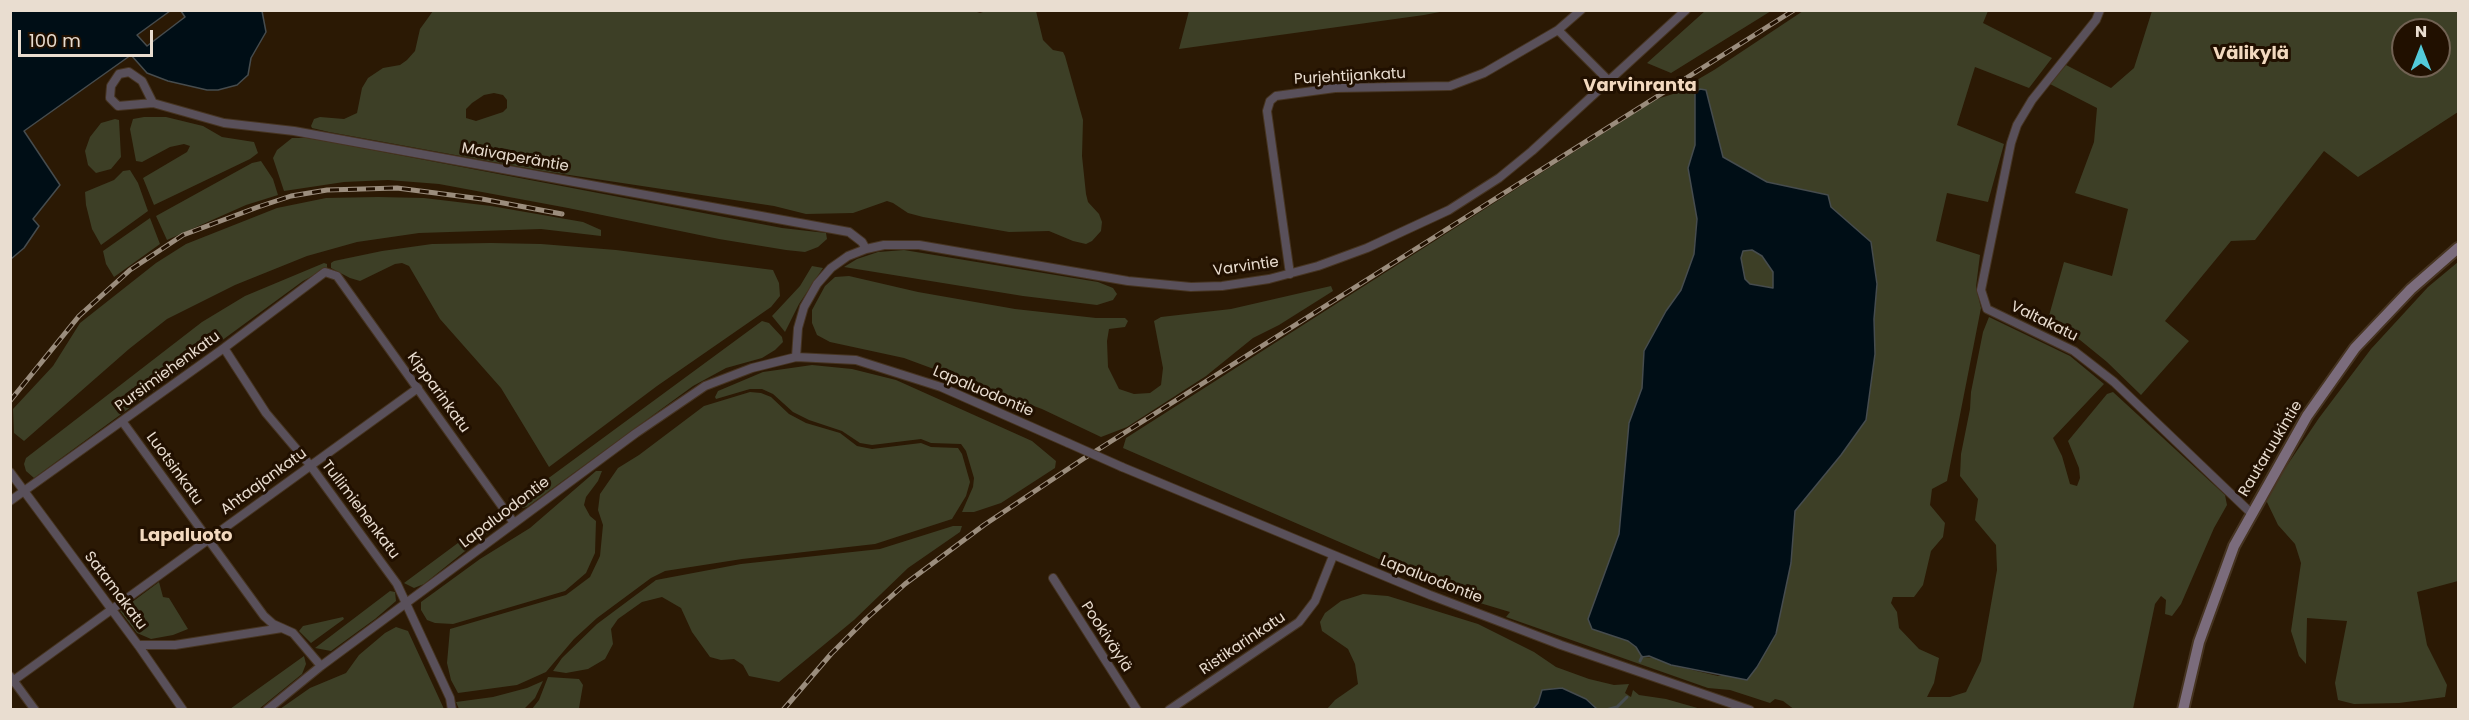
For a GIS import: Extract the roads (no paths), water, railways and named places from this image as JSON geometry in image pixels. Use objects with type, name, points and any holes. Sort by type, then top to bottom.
[{"type":"main road","name":"Rautaruukintie","points":[[2183,710],[2199,642],[2234,546],[2307,416],[2355,348],[2410,289],[2458,248]]},
{"type":"street","name":"Purjehtijankatu","points":[[1290,274],[1267,111],[1273,98],[1321,89],[1450,86],[1484,73],[1558,30],[1581,10]]},
{"type":"street","name":"Varvintie","points":[[796,357],[798,328],[804,307],[817,284],[840,262],[866,249],[884,245],[919,245],[1128,281],[1180,286],[1240,284],[1290,274],[1391,238],[1470,198],[1515,166],[1686,10]]},
{"type":"street","name":"Valtakatu","points":[[2100,10],[2097,20],[2032,100],[2017,125],[2011,142],[1981,290],[1987,309],[2074,351],[2114,382],[2251,513]]},
{"type":"street","points":[[1558,30],[1609,81]]},
{"type":"street","name":"Maivaperäntie","points":[[153,103],[142,81],[129,72],[119,74],[111,86],[110,98],[118,106],[153,103],[224,123],[294,131],[849,232],[862,242],[866,249]]},
{"type":"street","name":"Pursimiehenkatu","points":[[10,501],[224,348],[320,275],[330,272],[339,280]]},
{"type":"street","name":"Kipparinkatu","points":[[339,280],[514,522]]},
{"type":"street","name":"Tullimiehenkatu","points":[[224,348],[266,413],[310,465],[397,584],[450,698],[452,710]]},
{"type":"street","name":"Lapaluodontie","points":[[267,710],[321,666],[514,522],[705,386],[752,368],[796,357],[856,360],[902,373],[1333,556],[1561,645],[1750,710]]},
{"type":"street","name":"Ahtaajankatu","points":[[12,680],[418,388]]},
{"type":"street","name":"Luotsinkatu","points":[[122,421],[264,616],[273,624],[293,633],[321,666]]},
{"type":"street","name":"Satamakatu","points":[[10,472],[138,645],[183,710]]},
{"type":"street","name":"Ristikarinkatu","points":[[1169,710],[1299,622],[1315,601],[1333,556]]},
{"type":"street","name":"Pookiväylä","points":[[1053,578],[1137,710]]},
{"type":"street","points":[[138,645],[175,645],[283,628]]},
{"type":"street","points":[[12,680],[35,710]]},
{"type":"waterway","points":[[1640,661],[1642,657]]},
{"type":"waterway","points":[[1606,710],[1617,707],[1627,697]]},
{"type":"railway","points":[[783,710],[831,654],[866,619],[905,584],[984,525],[1083,459],[1794,10]]},
{"type":"railway","points":[[10,401],[79,316],[130,270],[183,235],[258,207],[291,196],[327,190],[397,188],[482,199],[562,214]]},
{"type":"district","name":"Välikylä","points":[[2251,54]]},
{"type":"district","name":"Varvinranta","points":[[1640,86]]},
{"type":"district","name":"Lapaluoto","points":[[186,536]]}]
